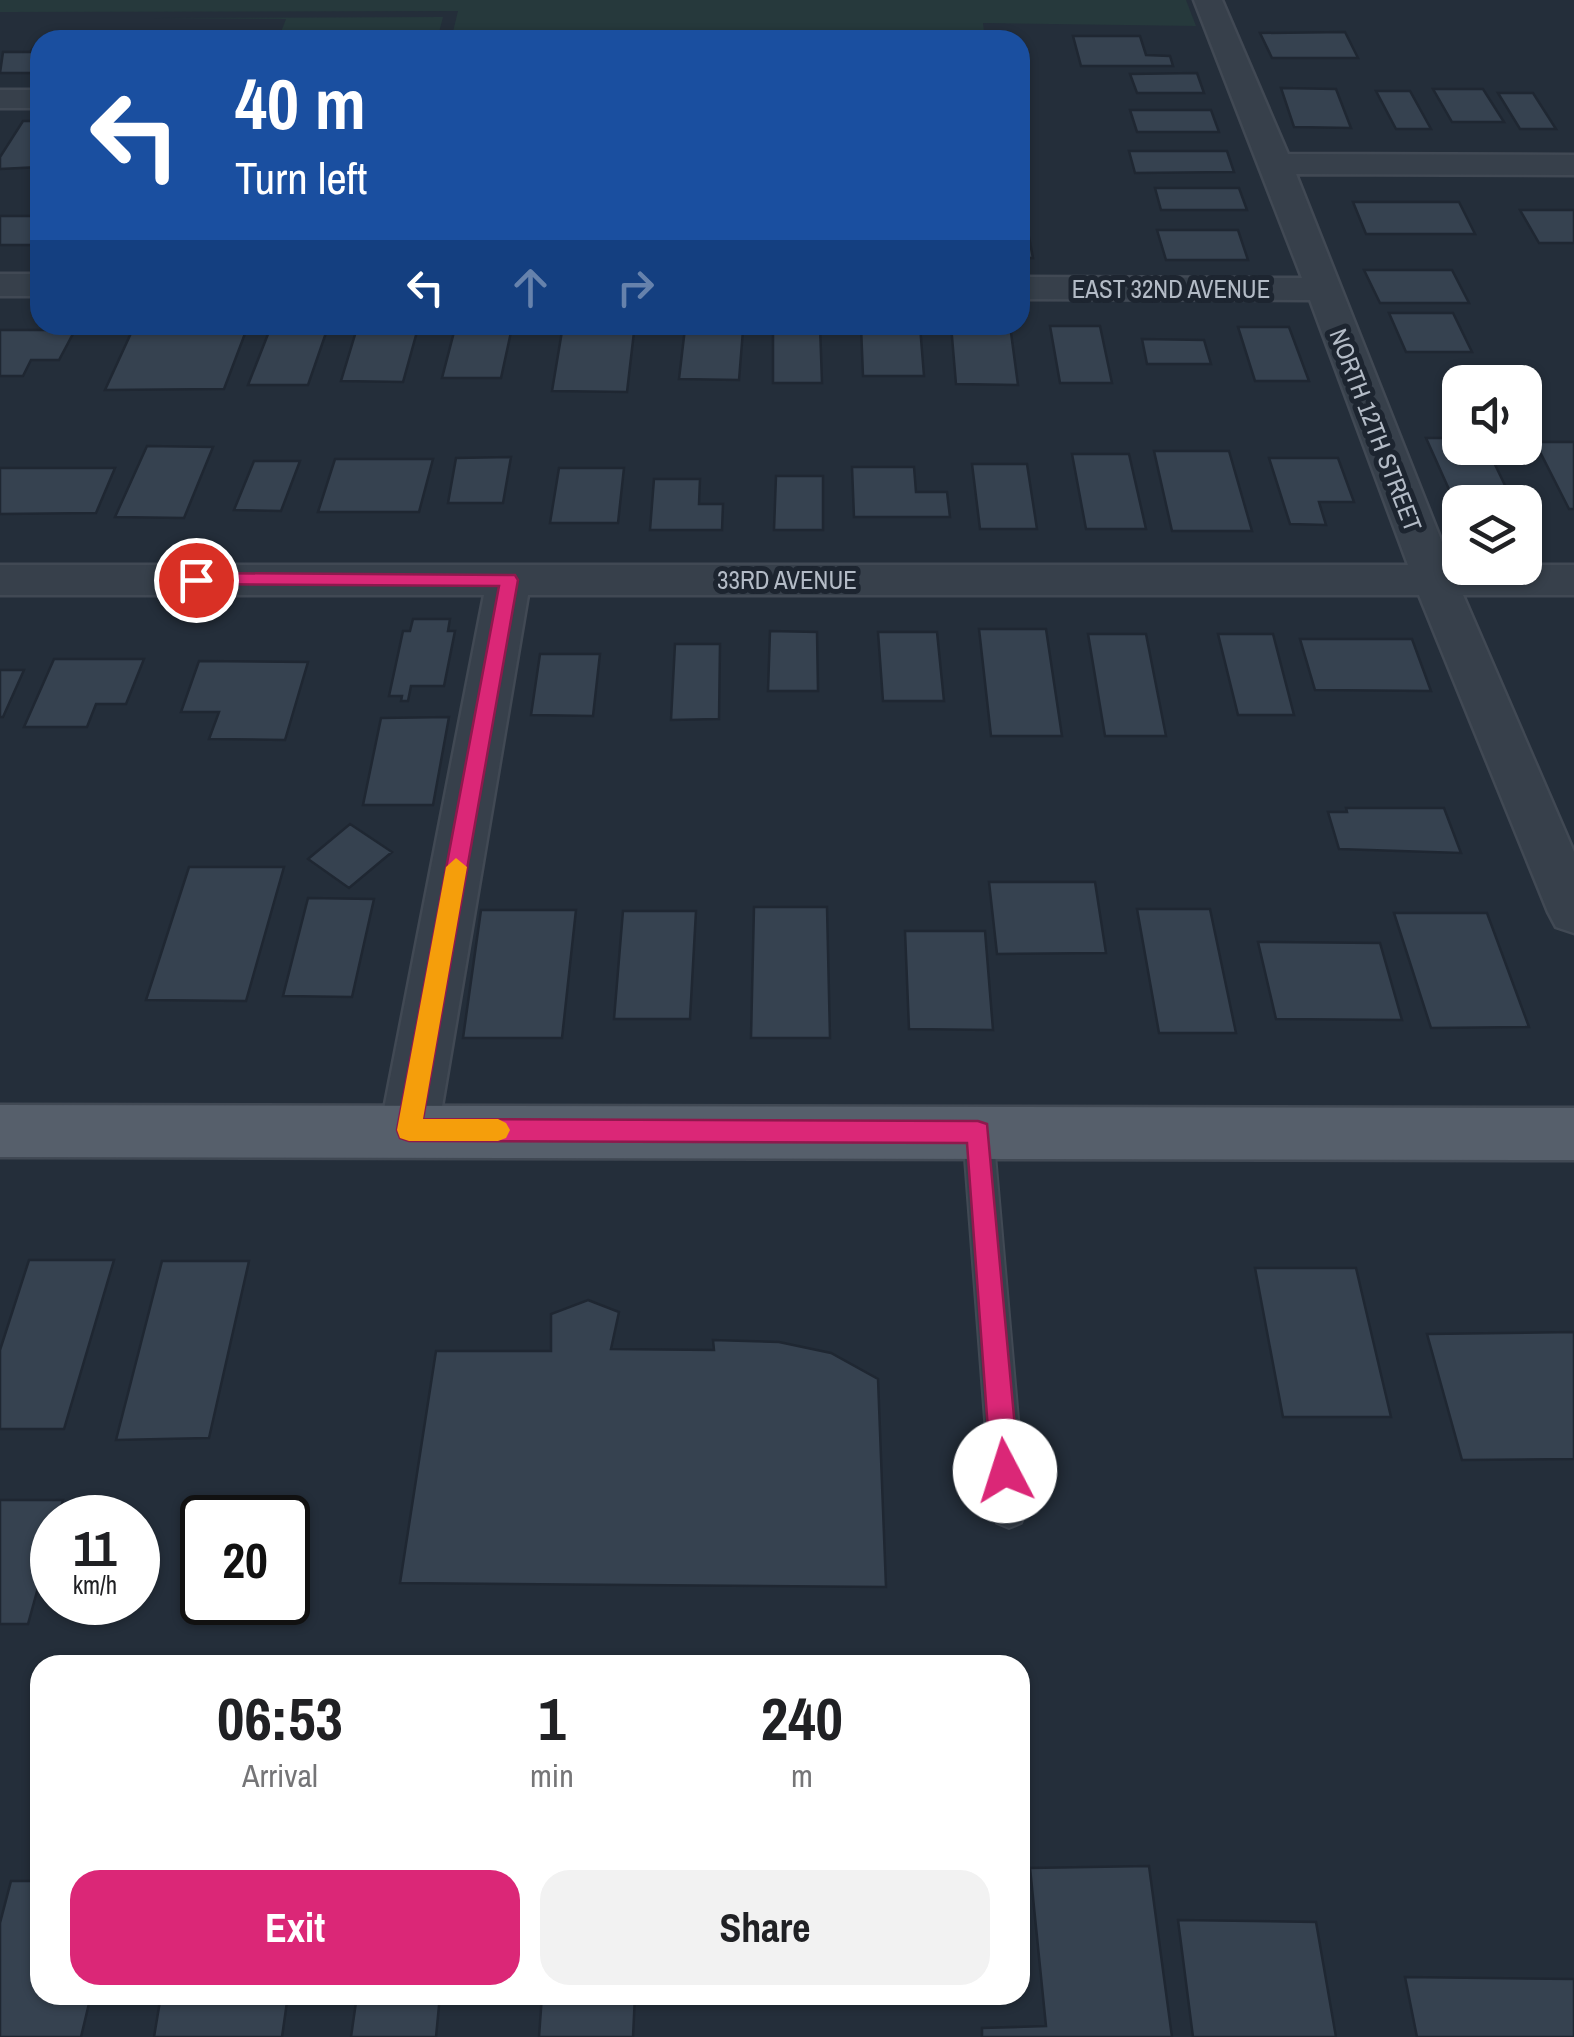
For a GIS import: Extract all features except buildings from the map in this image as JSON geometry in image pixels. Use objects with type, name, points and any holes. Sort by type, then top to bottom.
[{"type":"main road","points":[[0,1131],[1574,1134]]},
{"type":"street","name":"NORTH 12TH STREET","points":[[1208,0],[1276,164],[1435,580],[1574,912]]},
{"type":"street","points":[[0,100],[30,100]]},
{"type":"street","points":[[1276,164],[1574,166]]},
{"type":"street","points":[[0,285],[30,286]]},
{"type":"street","name":"EAST 32ND AVENUE","points":[[1030,288],[1322,290]]},
{"type":"street","name":"33RD AVENUE","points":[[0,580],[1574,580]]},
{"type":"street","points":[[409,1130],[509,580]]},
{"type":"lane","points":[[978,1132],[1008,1511]]},
{"type":"shaded area","points":[[0,0],[1186,0],[1196,26],[983,23],[984,30],[453,30],[458,11],[0,12]]},
{"type":"shaded area","points":[[443,17],[440,30],[282,30],[286,19],[150,18]]},
{"type":"slow traffic","points":[[456,867],[409,1130],[498,1130]]},
{"type":"route","points":[[196,580],[509,580],[409,1130],[978,1132],[1005,1471]]}]
